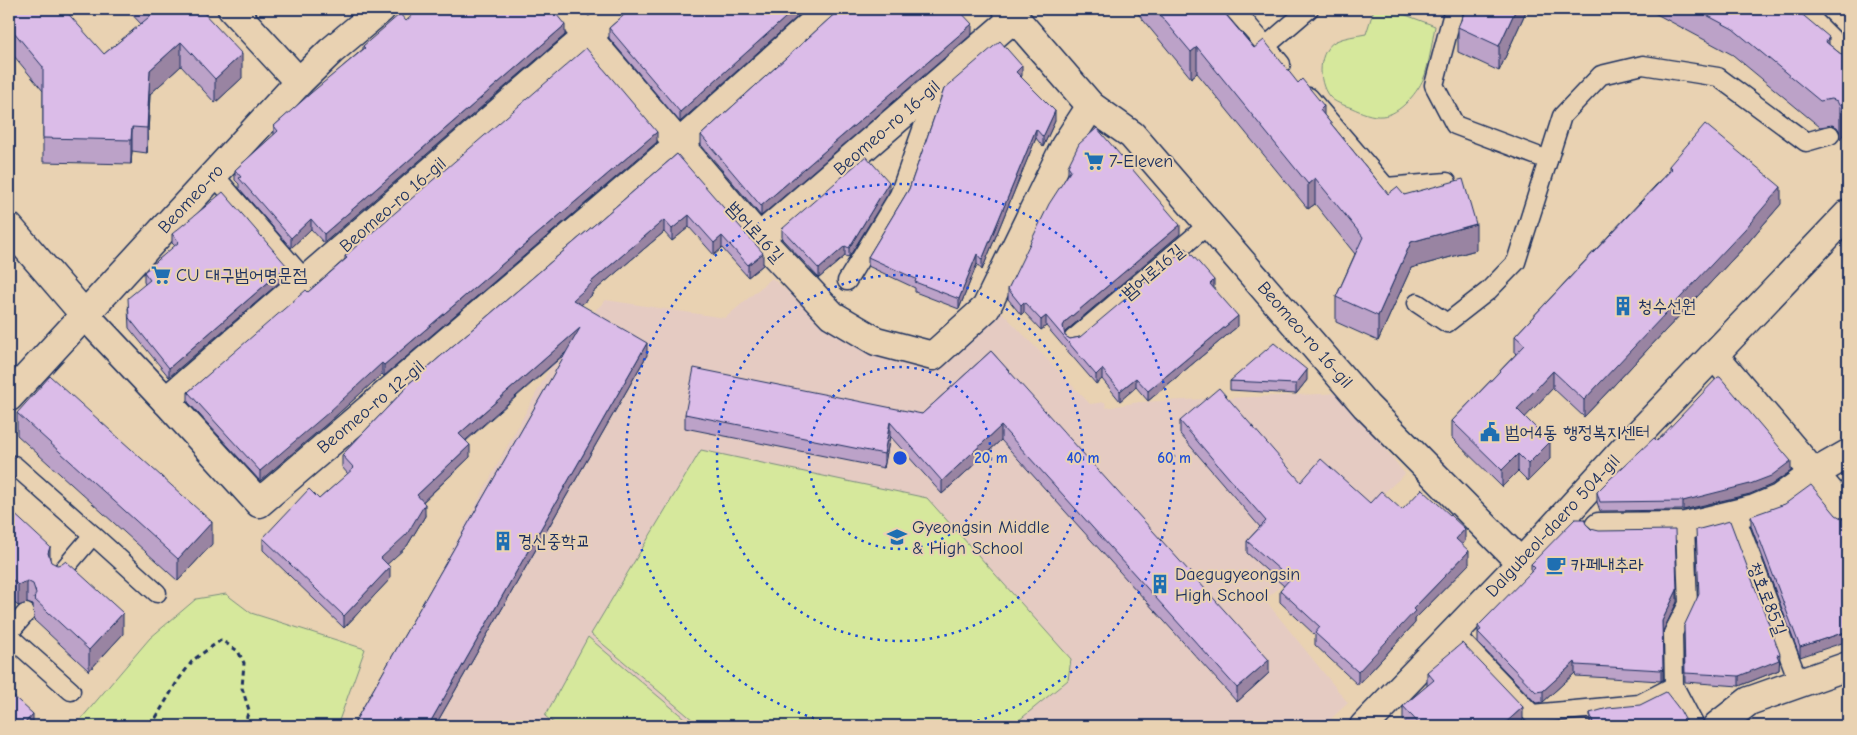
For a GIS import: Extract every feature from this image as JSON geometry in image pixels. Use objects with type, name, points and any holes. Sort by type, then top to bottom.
[{"type":"street","points":[[232,9],[299,82]]},
{"type":"street","name":"Beomeo-ro","points":[[9,397],[299,82],[331,51],[381,9]]},
{"type":"street","name":"범어로16길","points":[[564,9],[759,238]]},
{"type":"street","name":"Beomeo-ro 16-gil","points":[[166,401],[619,9]]},
{"type":"street","points":[[679,144],[829,9]]},
{"type":"street","name":"Beomeo-ro 16-gil","points":[[759,238],[938,84],[1011,13],[1092,106],[1132,135],[1366,406],[1521,562]]},
{"type":"street","points":[[759,238],[832,315],[876,341],[933,356],[986,308],[1065,146],[1092,106]]},
{"type":"street","name":"Beomeo-ro 12-gil","points":[[9,227],[84,314],[258,503],[679,144]]},
{"type":"street","name":"Dalgubeol-daero 504-gil","points":[[1364,726],[1454,633],[1629,444],[1848,214]]},
{"type":"street","points":[[1714,355],[1848,514]]},
{"type":"street","name":"Dalgubeol-daero 504-gil","points":[[1599,527],[1685,526],[1755,509],[1779,499],[1813,474],[1848,454]]},
{"type":"street","points":[[1717,726],[1749,701],[1848,666]]},
{"type":"lane","points":[[1234,9],[1386,187],[1447,182]]},
{"type":"lane","points":[[1266,46],[1309,9]]},
{"type":"lane","points":[[1454,9],[1434,85],[1455,124],[1548,160]]},
{"type":"lane","points":[[1830,9],[1848,27]]},
{"type":"lane","points":[[1418,303],[1447,323],[1488,291],[1516,262],[1562,116],[1601,75],[1643,65],[1718,77],[1806,142],[1830,135]]},
{"type":"lane","points":[[848,281],[899,195],[938,84]]},
{"type":"lane","points":[[213,174],[306,281]]},
{"type":"lane","name":"범어로16길","points":[[1073,339],[1209,224]]},
{"type":"lane","points":[[14,465],[157,593]]},
{"type":"lane","name":"청호로85길","points":[[1734,514],[1799,683]]},
{"type":"lane","points":[[1685,526],[1688,604],[1673,633],[1674,686],[1695,726]]},
{"type":"lane","points":[[58,576],[93,535]]},
{"type":"lane","points":[[26,613],[9,634],[71,692]]},
{"type":"lane","points":[[1454,633],[1532,714],[1639,704],[1674,686]]},
{"type":"path","points":[[151,726],[177,682],[193,660],[221,640],[238,650],[244,663],[242,688],[249,710],[244,726]]},
{"type":"shaded area","name":"Gyeongsin Middle & High School","points":[[772,278],[848,343],[933,364],[998,308],[1090,404],[1105,402],[1106,408],[1139,402],[1342,393],[1405,474],[1265,600],[1348,703],[1323,726],[356,726],[565,340],[606,300],[725,318]]},
{"type":"green space","points":[[1374,9],[1390,9],[1435,26],[1427,69],[1414,95],[1402,107],[1389,115],[1382,116],[1367,114],[1334,100],[1325,90],[1321,74],[1323,58],[1330,45],[1339,40],[1366,34]]},
{"type":"green space","points":[[701,450],[927,498],[1071,659],[1068,680],[1012,726],[700,726],[591,634]]},
{"type":"green space","points":[[226,594],[251,613],[365,649],[337,726],[75,726],[150,638],[196,599]]},
{"type":"green space","points":[[588,637],[684,718],[677,726],[557,726],[545,716]]},
{"type":"building","points":[[9,9],[64,9],[104,54],[154,13],[150,9],[200,9],[242,54],[215,79],[181,42],[150,70],[147,128],[132,127],[131,140],[43,138],[43,67],[9,26]]},
{"type":"building","points":[[419,9],[552,9],[565,25],[324,234],[311,219],[291,238],[239,178],[241,177],[235,170],[278,131],[274,126],[365,48],[363,46],[400,14],[406,21]]},
{"type":"building","points":[[631,9],[795,9],[680,112],[609,28]]},
{"type":"building","points":[[840,9],[958,9],[972,24],[761,206],[701,135]]},
{"type":"building","points":[[1155,9],[1221,9],[1254,48],[1264,40],[1298,83],[1302,79],[1324,106],[1320,110],[1388,194],[1397,187],[1404,195],[1463,179],[1476,224],[1411,242],[1378,316],[1336,297],[1363,237],[1315,178],[1308,184],[1197,47],[1191,52]]},
{"type":"building","points":[[1466,9],[1516,9],[1499,46],[1458,27]]},
{"type":"building","points":[[1695,9],[1786,9],[1794,16],[1798,11],[1829,37],[1826,42],[1848,60],[1848,103],[1840,113],[1837,101],[1832,99],[1820,101],[1733,29]]},
{"type":"building","points":[[1000,41],[1022,66],[1016,72],[1055,111],[1043,137],[1036,129],[982,260],[977,254],[959,299],[915,282],[916,279],[868,257],[909,189],[944,89]]},
{"type":"building","points":[[586,48],[657,132],[384,365],[382,363],[329,412],[260,471],[188,392],[306,290],[308,292],[347,258],[345,256]]},
{"type":"building","points":[[1705,124],[1781,187],[1745,229],[1584,400],[1553,371],[1517,409],[1550,442],[1528,464],[1518,454],[1502,470],[1452,421],[1525,345],[1515,336],[1672,169],[1669,166]]},
{"type":"building","points":[[1097,128],[1180,225],[1066,321],[1063,326],[1065,336],[1070,339],[1080,337],[1186,248],[1214,280],[1210,284],[1238,316],[1148,391],[1136,378],[1120,391],[1102,369],[1096,375],[1046,316],[1041,320],[1024,302],[1021,305],[1008,289],[1049,204],[1071,170],[1068,166],[1079,144]]},
{"type":"building","points":[[677,154],[763,253],[748,265],[722,236],[714,243],[689,215],[672,229],[664,220],[591,282],[573,300],[647,343],[428,726],[413,726],[398,718],[393,726],[353,725],[580,328],[459,434],[470,445],[417,495],[425,504],[407,534],[381,558],[390,567],[344,616],[263,538],[309,489],[319,499],[354,468],[342,455],[406,386]]},
{"type":"building","points":[[866,156],[889,182],[849,248],[845,246],[819,269],[782,229]]},
{"type":"building","points":[[223,192],[287,266],[169,368],[129,318],[128,298],[150,280],[144,272],[179,242],[172,234]]},
{"type":"building","points":[[1274,343],[1307,370],[1296,384],[1230,381]]},
{"type":"building","points":[[991,351],[1269,660],[1237,688],[1001,426],[942,481],[890,422],[884,454],[685,414],[694,368],[922,414]]},
{"type":"building","points":[[50,376],[212,522],[178,559],[17,413]]},
{"type":"building","points":[[1720,377],[1791,461],[1771,476],[1750,484],[1683,501],[1600,502],[1597,492],[1654,438],[1657,441]]},
{"type":"building","points":[[1219,388],[1301,482],[1321,459],[1370,503],[1381,491],[1402,510],[1422,489],[1465,529],[1456,539],[1469,551],[1413,609],[1415,611],[1358,672],[1315,633],[1320,627],[1280,590],[1290,579],[1247,541],[1266,521],[1180,421]]},
{"type":"building","points":[[1811,485],[1836,515],[1843,519],[1848,519],[1848,631],[1800,647],[1751,516],[1785,504]]},
{"type":"building","points":[[9,509],[50,547],[48,553],[51,562],[57,565],[66,561],[123,613],[89,650],[34,599],[36,593],[33,584],[27,581],[18,585],[9,577]]},
{"type":"building","points":[[1575,519],[1584,519],[1591,529],[1599,531],[1675,530],[1677,590],[1662,621],[1663,668],[1661,670],[1576,665],[1575,662],[1543,691],[1536,692],[1478,632],[1481,630],[1478,626],[1535,568],[1531,564]]},
{"type":"building","points":[[1730,521],[1780,654],[1777,655],[1779,660],[1739,676],[1685,673],[1684,626],[1699,594],[1696,530]]},
{"type":"building","points":[[1462,643],[1523,707],[1502,726],[1421,726],[1403,706],[1434,680],[1427,672]]},
{"type":"building","points":[[9,692],[33,714],[22,726],[9,726]]},
{"type":"building","points":[[1666,692],[1686,721],[1679,726],[1594,726],[1590,713],[1608,708],[1640,705]]},
{"type":"building","points":[[519,720],[526,726],[514,726]]},
{"type":"place","name":"7-Eleven","points":[[1094,161]]},
{"type":"place","name":"CU 대구범어명문점","points":[[161,275]]},
{"type":"place","name":"청수선원","points":[[1623,306]]},
{"type":"place","name":"범어4동 행정복지센터","points":[[1490,432]]},
{"type":"place","name":"Gyeongsin Middle & High School","points":[[897,537]]},
{"type":"place","name":"경신중학교","points":[[503,541]]},
{"type":"place","name":"카페내추라","points":[[1556,565]]},
{"type":"place","name":"Daegugyeongsin High School","points":[[1160,584]]}]
